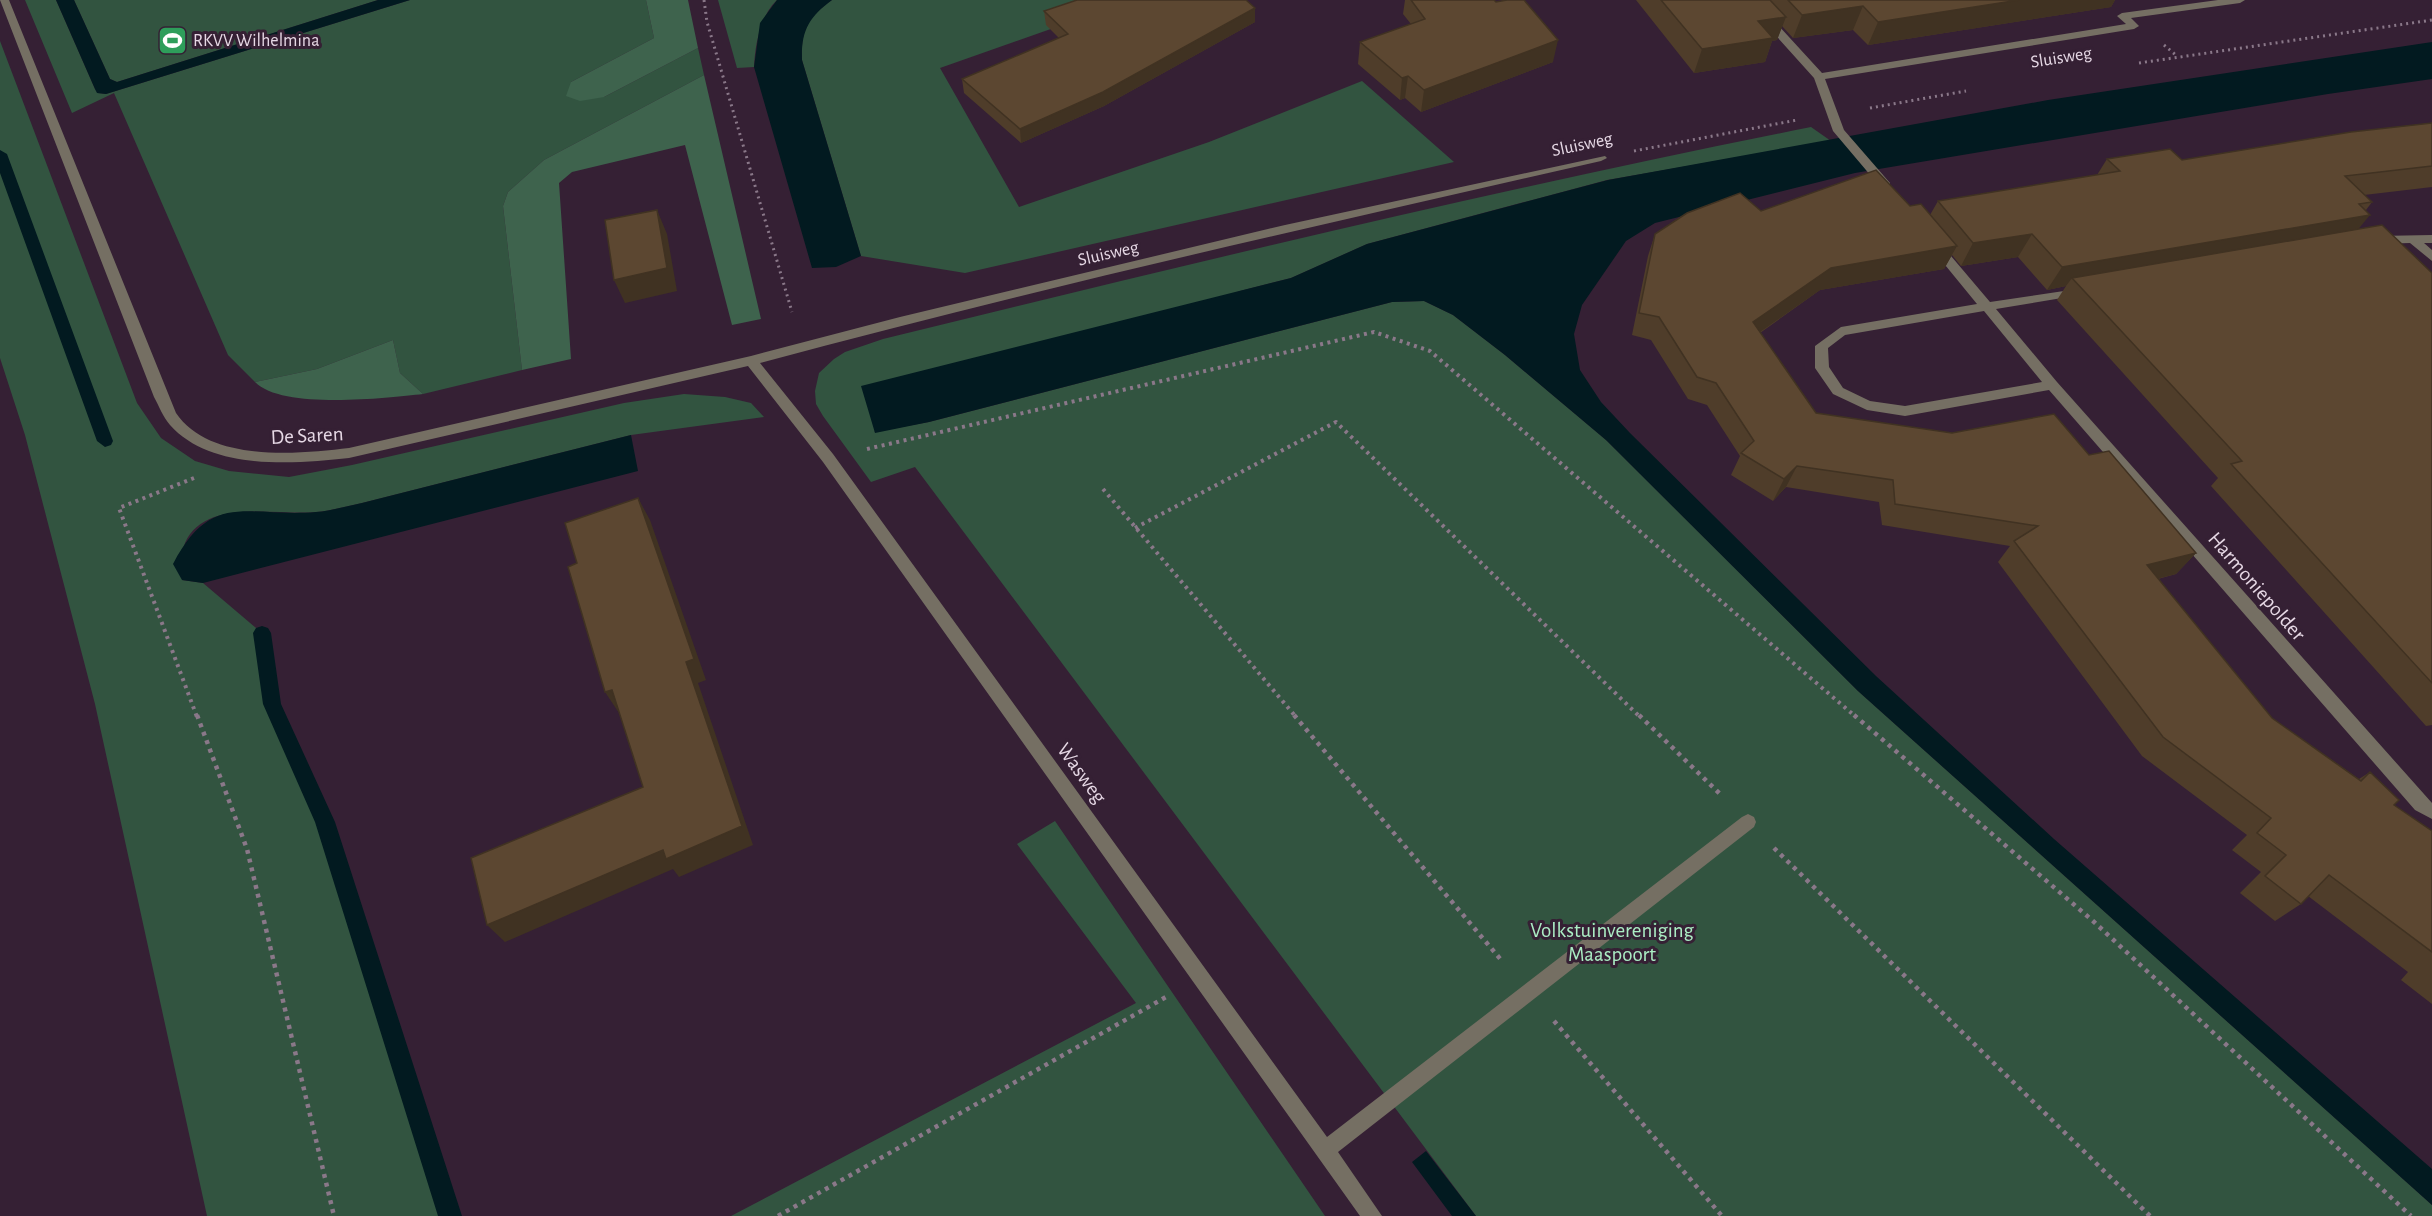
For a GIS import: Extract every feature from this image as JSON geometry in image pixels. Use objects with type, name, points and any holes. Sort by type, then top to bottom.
[{"type":"street","name":"De Saren","points":[[4,0],[161,397],[177,423],[210,444],[248,456],[297,459],[349,453],[750,361]]},
{"type":"street","points":[[1749,0],[1819,76],[1839,130],[1897,199]]},
{"type":"street","name":"Sluisweg","points":[[1819,76],[2134,26],[2122,16],[2240,0]]},
{"type":"street","name":"Sluisweg","points":[[750,361],[900,321],[1206,248],[1601,158]]},
{"type":"street","name":"Harmoniepolder","points":[[1927,236],[2052,385],[2421,805],[2432,812]]},
{"type":"street","points":[[2361,242],[2432,239]]},
{"type":"street","points":[[2415,241],[2432,257]]},
{"type":"street","points":[[2052,385],[1905,411],[1867,405],[1838,391],[1822,368],[1821,346],[1841,331],[2091,289]]},
{"type":"street","name":"Wasweg","points":[[750,361],[828,458],[1372,1216]]},
{"type":"street","points":[[1325,1150],[1748,822]]},
{"type":"path","points":[[704,0],[707,22],[755,192],[803,347]]},
{"type":"path","points":[[2131,64],[2432,20]]},
{"type":"path","name":"Sluisweg","points":[[1601,158],[1970,90]]},
{"type":"path","points":[[828,458],[1374,332],[1430,351],[2093,921],[2411,1216]]},
{"type":"path","points":[[1135,528],[1336,422],[2150,1216]]},
{"type":"path","points":[[248,456],[119,508],[247,849],[334,1216]]},
{"type":"path","points":[[1103,489],[1528,992],[1722,1216]]},
{"type":"path","points":[[778,1216],[1201,977]]},
{"type":"green space","points":[[25,0],[56,0],[95,89],[98,93],[106,94],[410,0],[646,0],[654,38],[571,82],[604,97],[698,48],[704,75],[544,160],[508,192],[503,206],[522,370],[423,394],[400,373],[393,340],[317,369],[255,382],[228,355],[114,93],[72,113]]},
{"type":"green space","name":"RKVV Wilhelmina","points":[[74,0],[378,0],[117,82],[110,79]]},
{"type":"green space","points":[[646,0],[688,0],[698,48],[604,97],[580,101],[566,96],[571,82],[654,38]]},
{"type":"green space","points":[[718,0],[777,0],[763,22],[757,40],[754,67],[737,68]]},
{"type":"green space","points":[[832,0],[1133,0],[940,68],[1019,207],[1209,142],[1362,81],[1454,162],[965,273],[861,256],[802,60],[804,32],[807,25]]},
{"type":"green space","points":[[0,41],[137,403],[161,438],[195,461],[229,471],[289,477],[352,465],[624,403],[684,394],[725,397],[751,403],[764,417],[631,435],[327,511],[300,513],[263,511],[225,514],[209,519],[195,529],[185,543],[182,580],[203,583],[262,633],[272,704],[325,822],[450,1216],[207,1216],[95,704],[25,435],[0,358]]},
{"type":"green space","points":[[704,75],[761,319],[732,325],[685,145],[572,172],[559,183],[571,359],[522,370],[503,206],[508,192],[544,160]]},
{"type":"green space","name":"Volkstuinvereniging Maaspoort","points":[[1811,127],[1831,141],[1607,180],[1367,244],[1291,278],[1240,291],[874,432],[929,422],[1392,302],[1424,301],[1453,315],[1505,355],[1606,440],[1858,691],[2432,1205],[2432,1216],[1476,1216],[915,467],[871,482],[816,404],[815,391],[819,373],[845,352],[883,339],[1346,228]]},
{"type":"green space","points":[[393,340],[400,373],[423,394],[385,398],[310,399],[268,391],[255,382],[317,369]]},
{"type":"green space","points":[[1055,821],[1325,1216],[731,1216],[1136,1003],[1017,844]]},
{"type":"water","points":[[56,0],[74,0],[110,79],[117,82],[378,0],[410,0],[106,94],[97,93]]},
{"type":"water","points":[[777,0],[832,0],[817,12],[808,26],[803,41],[802,60],[861,256],[836,267],[812,268],[754,67],[760,23]]},
{"type":"water","points":[[2432,42],[2432,79],[2328,94],[1855,173],[1655,223],[1626,241],[1582,305],[1574,334],[1580,370],[1601,402],[1630,433],[1876,676],[2054,839],[2432,1169],[2432,1205],[1858,691],[1606,440],[1505,355],[1453,315],[1424,301],[1392,302],[929,422],[875,433],[861,386],[1291,278],[1367,244],[1608,180],[2048,100]]},
{"type":"water","points":[[631,435],[638,471],[203,583],[182,580],[173,564],[188,540],[202,525],[217,516],[251,511],[292,513],[333,510]]},
{"type":"water","points":[[1426,1151],[1476,1216],[1452,1216],[1412,1162]]},
{"type":"building","points":[[1077,0],[1246,0],[1255,8],[1103,92],[1020,129],[962,79],[1068,34],[1044,11]]},
{"type":"building","points":[[1411,0],[1494,0],[1496,2],[1524,0],[1558,40],[1424,90],[1408,76],[1402,78],[1360,42],[1425,19]]},
{"type":"building","points":[[1661,0],[1770,0],[1786,17],[1758,21],[1773,38],[1702,49]]},
{"type":"building","points":[[1788,0],[2019,0],[1878,22],[1863,6],[1802,15]]},
{"type":"building","points":[[2432,123],[2432,166],[2345,176],[2372,202],[2359,204],[2370,215],[2062,267],[2032,234],[1973,243],[1938,201],[2120,171],[2107,159],[2170,149],[2182,160],[2351,132]]},
{"type":"building","points":[[1876,170],[1910,206],[1921,204],[1957,246],[1831,268],[1753,322],[1816,413],[1952,433],[2054,414],[2089,455],[2109,451],[2196,553],[2147,565],[2272,718],[2361,781],[2370,772],[2399,800],[2394,805],[2432,831],[2432,952],[2329,875],[2301,904],[2265,876],[2286,855],[2257,833],[2271,818],[2163,737],[2014,541],[2038,526],[1895,504],[1893,480],[1797,466],[1784,479],[1741,453],[1754,441],[1716,383],[1697,377],[1659,317],[1639,313],[1655,234],[1687,213],[1740,193],[1761,211]]},
{"type":"building","points":[[657,210],[667,268],[614,280],[605,220]]},
{"type":"building","points":[[2382,225],[2432,273],[2432,683],[2231,464],[2242,461],[2072,278]]},
{"type":"building","points":[[638,498],[694,659],[686,662],[742,826],[666,859],[663,850],[487,925],[471,858],[643,787],[612,690],[605,692],[568,567],[577,563],[565,523]]},
{"type":"waterway","points":[[0,154],[105,441]]},
{"type":"waterway","points":[[262,633],[272,704],[325,822],[450,1216]]},
{"type":"place","name":"RKVV Wilhelmina","points":[[172,40]]}]
